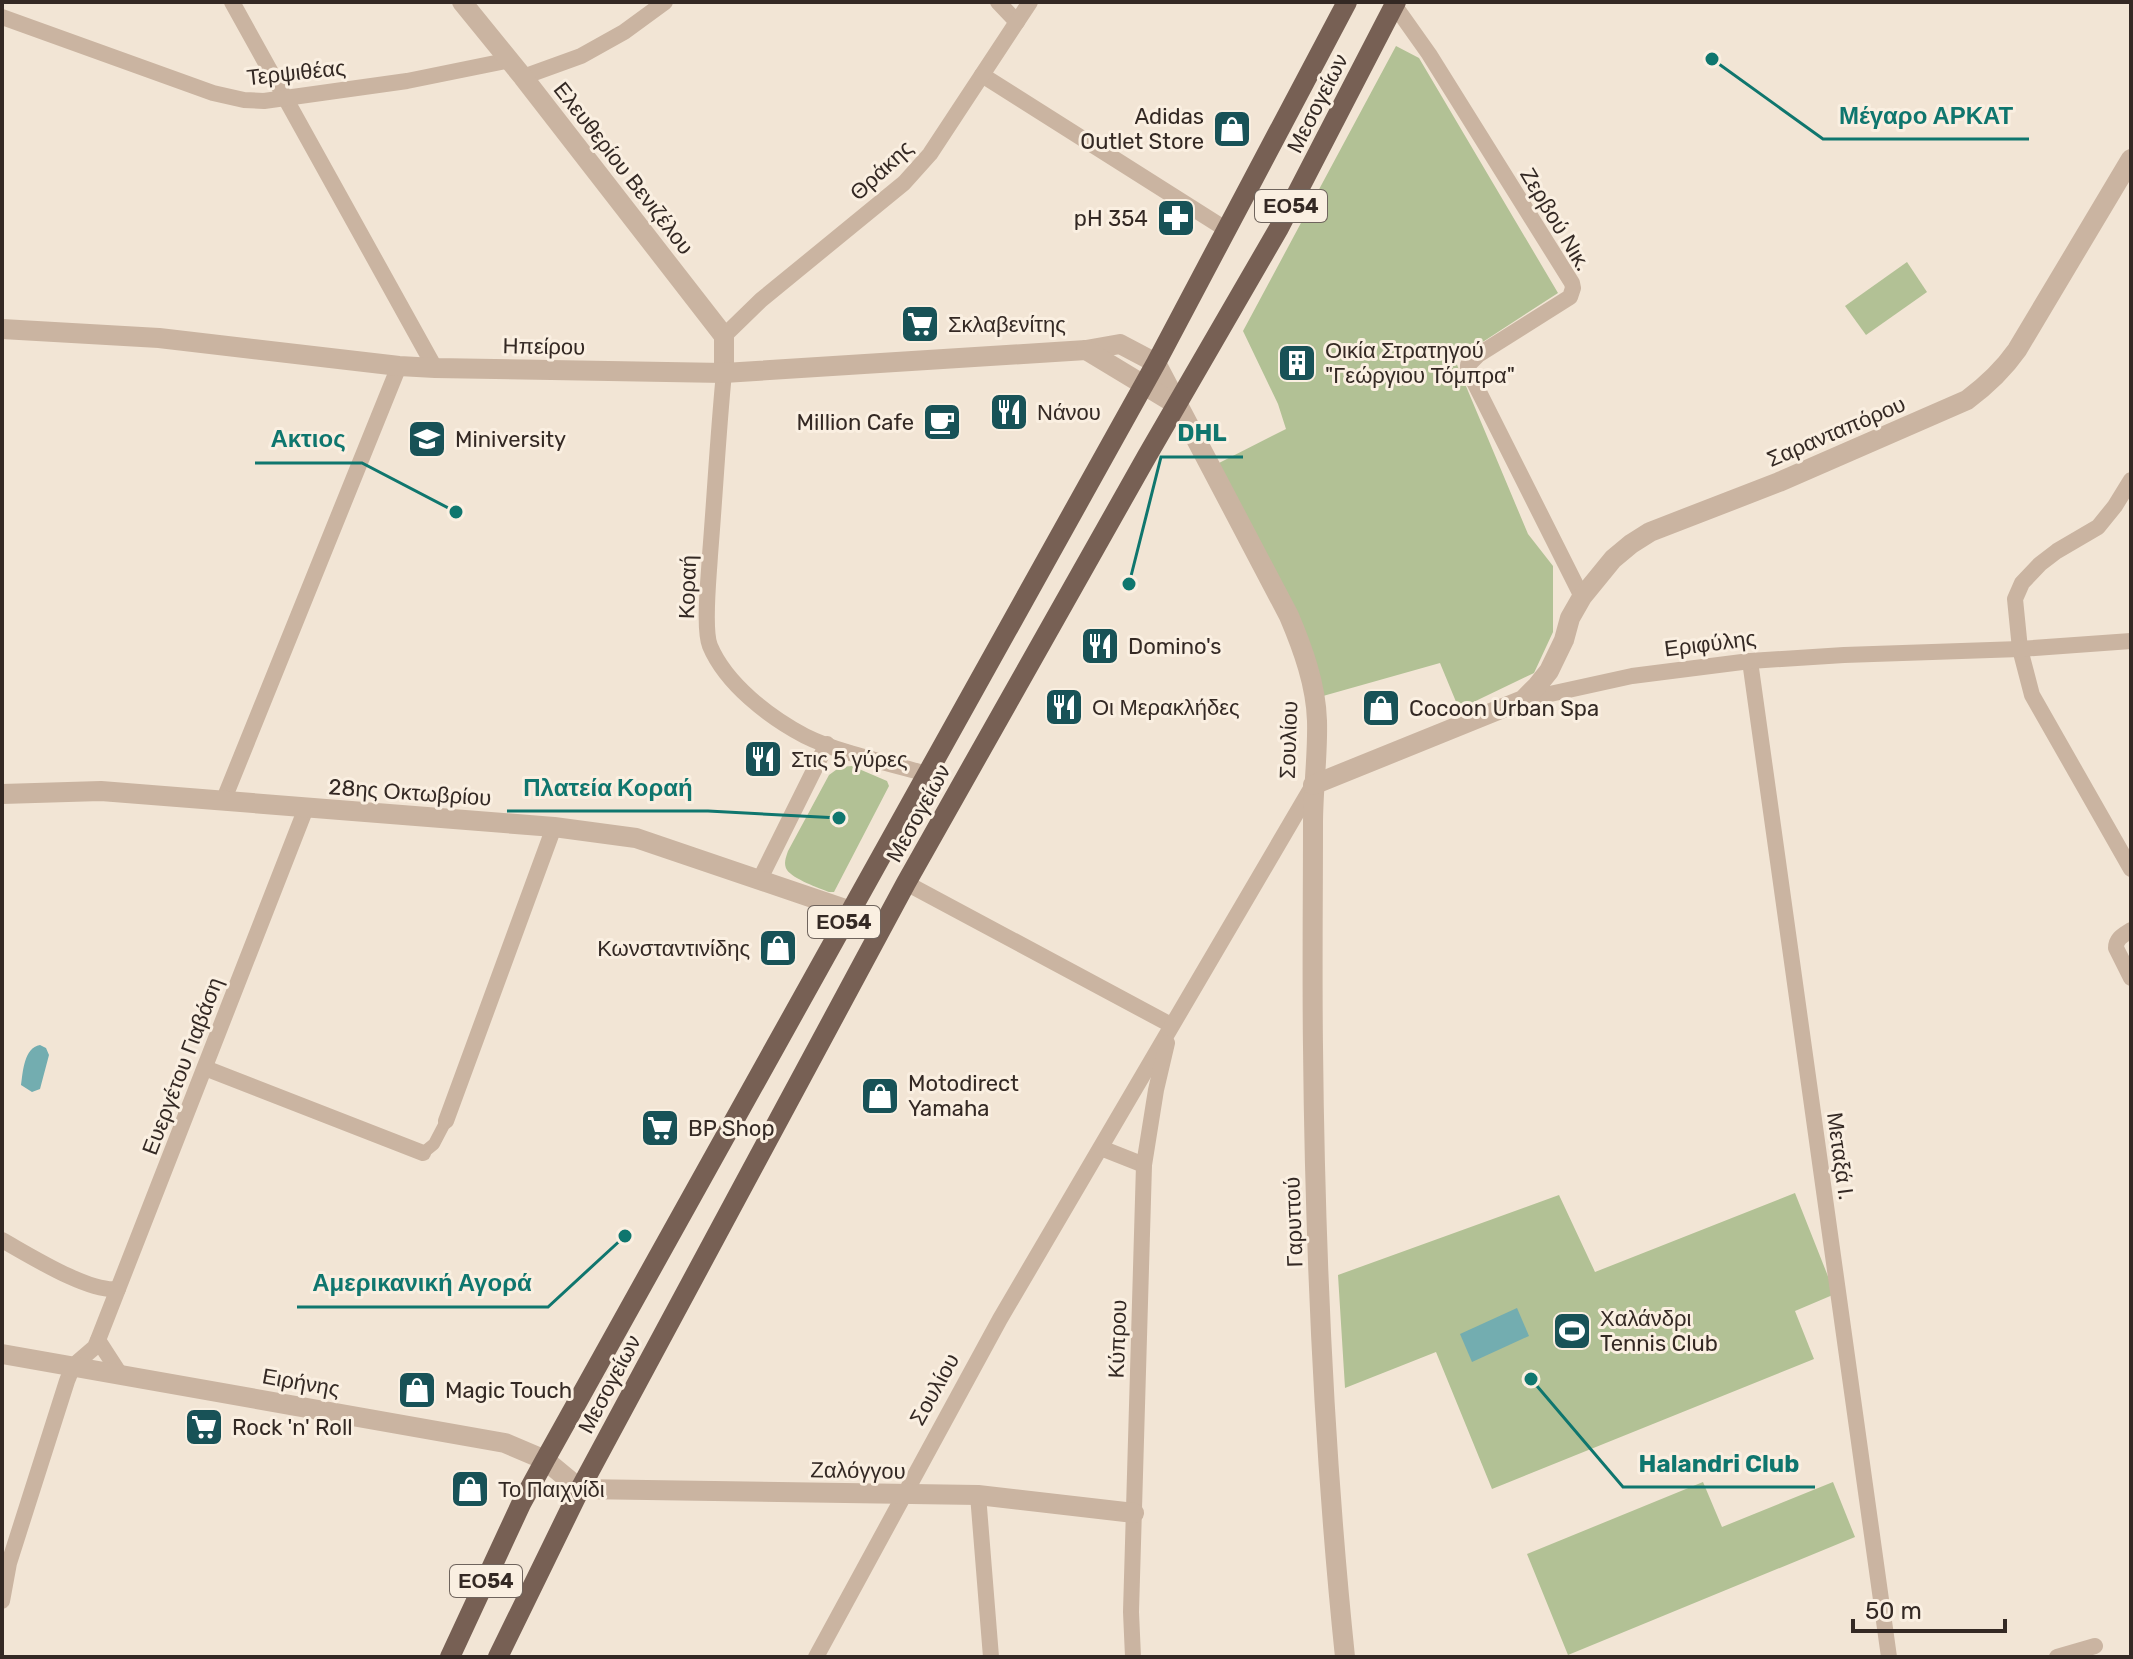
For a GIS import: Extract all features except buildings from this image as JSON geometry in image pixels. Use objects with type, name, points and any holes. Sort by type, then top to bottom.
[{"type":"main road","name":"Μεσογείων","points":[[450,1657],[521,1504],[1144,385],[1347,2]]},
{"type":"main road","name":"Μεσογείων","points":[[498,1657],[580,1489],[906,883],[1279,228],[1395,4]]},
{"type":"street","points":[[232,2],[435,368]]},
{"type":"street","name":"Ελευθερίου Βενιζέλου","points":[[462,2],[724,336]]},
{"type":"street","points":[[523,77],[592,50],[624,32],[665,2]]},
{"type":"street","points":[[998,2],[1017,22]]},
{"type":"street","name":"Θράκης","points":[[724,336],[761,300],[904,183],[930,154],[1030,2]]},
{"type":"street","name":"Ζερβού Νικ.","points":[[1395,4],[1572,283],[1570,297],[1478,355],[1468,365],[1468,370],[1582,597]]},
{"type":"street","name":"Τερψιθέας","points":[[2,17],[227,98],[254,101],[407,81],[510,60]]},
{"type":"street","points":[[982,75],[1227,230]]},
{"type":"street","name":"Σαρανταπόρου","points":[[1523,700],[1549,671],[1564,640],[1570,618],[1582,597],[1613,559],[1631,544],[1650,532],[1779,482],[1967,400],[1982,389],[2017,350],[2131,159]]},
{"type":"street","name":"Ηπείρου","points":[[2,329],[159,338],[435,368],[724,373],[1086,350],[1120,344],[1156,363]]},
{"type":"street","points":[[724,336],[724,373]]},
{"type":"street","points":[[1086,350],[1177,405]]},
{"type":"street","points":[[1156,363],[1177,405]]},
{"type":"street","points":[[224,799],[399,366]]},
{"type":"street","name":"Κοραή","points":[[724,373],[707,597],[708,642],[722,668],[739,688],[761,707],[804,735],[927,774]]},
{"type":"street","name":"Σουλίου","points":[[816,1657],[1000,1319],[1313,785],[1317,721],[1315,698],[1301,645],[1289,616],[1177,405]]},
{"type":"street","points":[[2131,480],[2098,527],[2057,551],[2027,575],[2015,599],[2020,649],[2032,695],[2131,869]]},
{"type":"street","name":"Εριφύλης","points":[[1313,785],[1523,700],[1632,676],[1750,661],[2131,641]]},
{"type":"street","name":"Μεταξά Ι.","points":[[1750,661],[1889,1657]]},
{"type":"street","points":[[759,881],[827,744]]},
{"type":"street","name":"Γαρυττού","points":[[1313,785],[1316,1209],[1327,1432],[1345,1657]]},
{"type":"street","name":"28ης Οκτωβρίου","points":[[2,794],[101,791],[224,799],[554,827],[636,838],[851,911]]},
{"type":"street","name":"Ευεργέτου Γιαβάση","points":[[2,1601],[9,1563],[68,1365],[95,1347],[98,1340],[306,808]]},
{"type":"street","points":[[205,1068],[423,1153],[434,1144],[446,1121],[554,827]]},
{"type":"street","points":[[906,883],[1171,1025]]},
{"type":"street","points":[[2131,930],[2116,944],[2131,978]]},
{"type":"street","name":"Κύπρου","points":[[1133,1657],[1131,1612],[1144,1165],[1156,1090],[1171,1025]]},
{"type":"street","points":[[1101,1148],[1144,1165]]},
{"type":"street","points":[[2,1240],[93,1286],[118,1289]]},
{"type":"street","points":[[68,1365],[92,1331],[100,1305],[93,1286]]},
{"type":"street","points":[[98,1340],[120,1374]]},
{"type":"street","name":"Ειρήνης","points":[[2,1354],[505,1443],[545,1460],[580,1489]]},
{"type":"street","name":"Ζαλόγγου","points":[[580,1489],[978,1495],[1134,1513]]},
{"type":"street","points":[[978,1495],[991,1657]]},
{"type":"street","points":[[2057,1657],[2095,1646]]},
{"type":"green space","points":[[1396,46],[1419,58],[1558,293],[1455,360],[1528,534],[1553,566],[1553,632],[1534,673],[1459,709],[1440,663],[1323,696],[1219,463],[1286,429],[1278,404],[1243,331]]},
{"type":"green space","points":[[1907,262],[1927,292],[1866,335],[1845,306]]},
{"type":"green space","points":[[852,766],[887,781],[889,786],[834,892],[829,892],[795,877],[787,870],[785,860],[829,775],[840,767]]},
{"type":"green space","name":"Χαλάνδρι Tennis Club","points":[[1795,1193],[1835,1294],[1795,1311],[1814,1359],[1492,1489],[1436,1352],[1345,1388],[1338,1275],[1559,1195],[1595,1272]]},
{"type":"green space","points":[[1703,1482],[1722,1527],[1833,1482],[1855,1537],[1568,1655],[1527,1554]]},
{"type":"water","points":[[40,1045],[46,1048],[49,1055],[40,1089],[32,1092],[21,1085],[25,1061],[27,1055]]},
{"type":"water","points":[[1517,1308],[1529,1336],[1472,1362],[1460,1334]]},
{"type":"place","name":"Μέγαρο ΑΡΚΑΤ","points":[[1712,59]]},
{"type":"place","name":"Adidas Outlet Store","points":[[1232,129]]},
{"type":"place","name":"pH 354","points":[[1176,218]]},
{"type":"place","name":"Σκλαβενίτης","points":[[920,324]]},
{"type":"place","name":"Οικία Στρατηγού \"Γεώργιου Τόμπρα\"","points":[[1297,363]]},
{"type":"place","name":"Νάνου","points":[[1009,412]]},
{"type":"place","name":"Million Cafe","points":[[942,422]]},
{"type":"place","name":"Miniversity","points":[[427,439]]},
{"type":"place","name":"Ακτιος","points":[[456,512]]},
{"type":"place","name":"DHL","points":[[1129,584]]},
{"type":"place","name":"Domino's","points":[[1100,646]]},
{"type":"place","name":"Οι Μερακλήδες","points":[[1064,707]]},
{"type":"place","name":"Cocoon Urban Spa","points":[[1381,708]]},
{"type":"place","name":"Στις 5 γύρες","points":[[763,759]]},
{"type":"place","name":"Πλατεία Κοραή","points":[[839,818]]},
{"type":"place","name":"Κωνσταντινίδης","points":[[778,948]]},
{"type":"place","name":"Motodirect Yamaha","points":[[880,1096]]},
{"type":"place","name":"BP Shop","points":[[660,1128]]},
{"type":"place","name":"Αμερικανική Αγορά","points":[[625,1236]]},
{"type":"place","name":"Χαλάνδρι Tennis Club","points":[[1572,1331]]},
{"type":"place","name":"Halandri Club","points":[[1531,1379]]},
{"type":"place","name":"Magic Touch","points":[[417,1390]]},
{"type":"place","name":"Rock 'n' Roll","points":[[204,1427]]},
{"type":"place","name":"Το Παιχνίδι","points":[[470,1489]]}]
